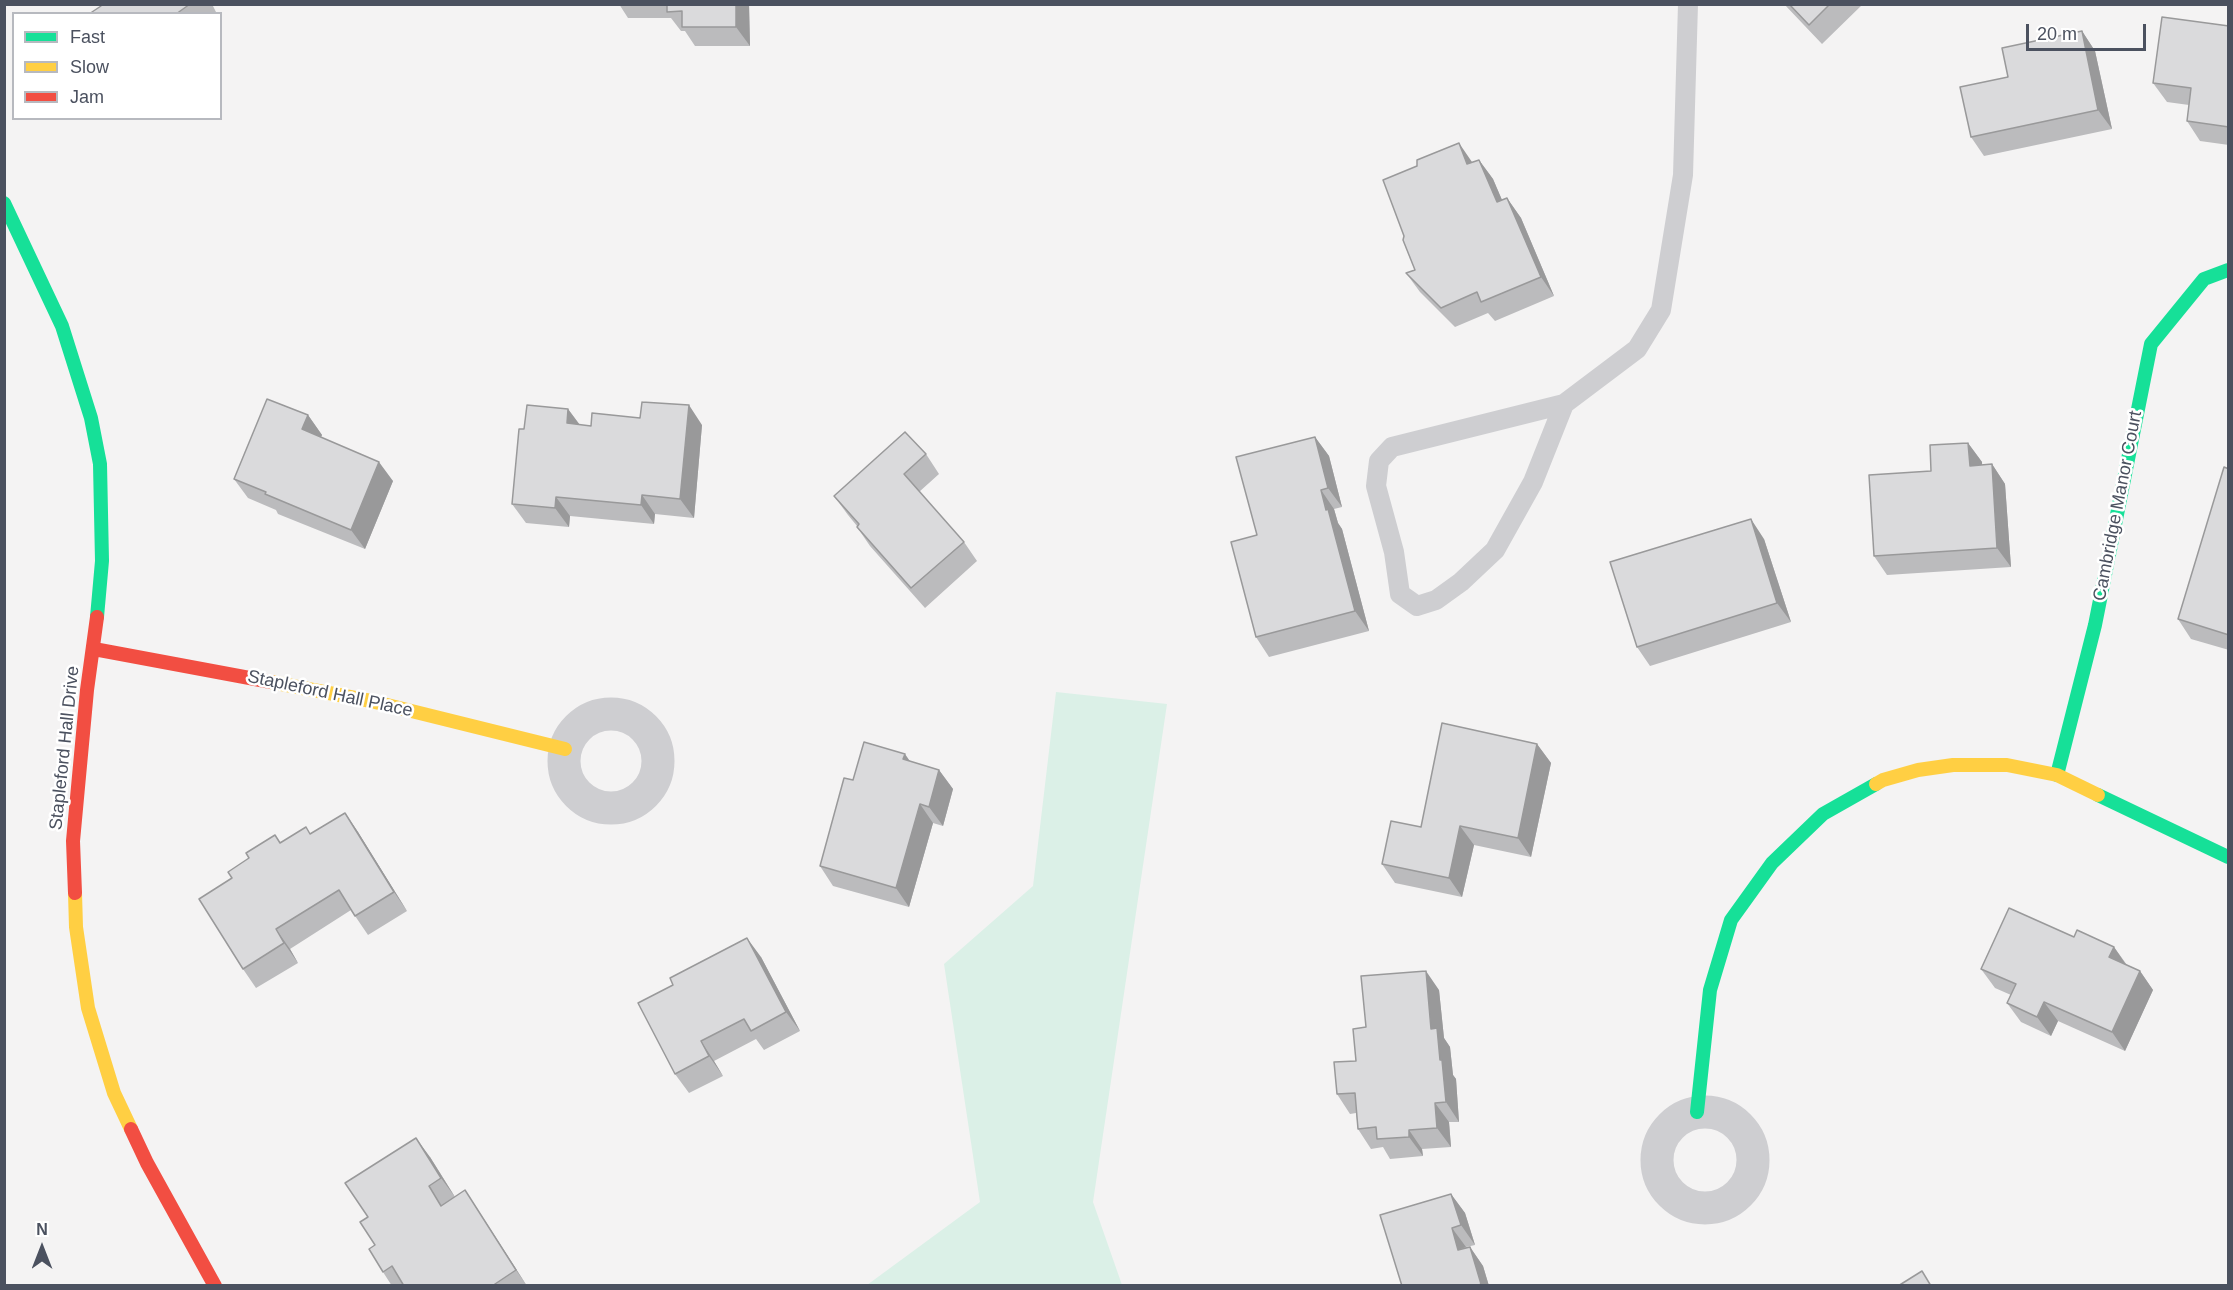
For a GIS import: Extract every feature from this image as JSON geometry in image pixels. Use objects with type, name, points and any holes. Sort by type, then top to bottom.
[{"type":"street","name":"Stapleford Hall Drive","points":[[4,203],[62,326],[91,418],[100,464],[102,561],[73,841],[76,927],[88,1008],[114,1093],[147,1162],[215,1286]]},
{"type":"street","name":"Cambridge Manor Court","points":[[2057,775],[2095,625],[2151,344],[2204,279],[2229,270]]},
{"type":"street","name":"Stapleford Hall Place","points":[[94,649],[371,701],[565,749]]},
{"type":"street","points":[[1697,1112],[1710,990],[1731,920],[1772,862],[1823,814],[1883,780],[1918,770],[1953,765],[2007,765],[2057,775],[2229,857]]},
{"type":"lane","points":[[1564,404],[1533,482],[1495,550],[1461,582],[1436,600],[1417,606],[1400,594],[1395,552],[1376,486],[1379,461],[1392,447],[1564,404],[1637,349],[1661,310],[1683,175],[1688,4]]},
{"type":"green space","points":[[1056,692],[1167,704],[1093,1202],[1122,1285],[867,1285],[980,1202],[944,964],[1033,886]]},
{"type":"building","points":[[99,4],[190,4],[179,12],[92,12],[101,6]]},
{"type":"building","points":[[667,4],[736,4],[736,27],[682,27],[682,11],[667,12]]},
{"type":"building","points":[[1789,4],[1830,4],[1809,25]]},
{"type":"building","points":[[2162,17],[2229,26],[2229,127],[2187,121],[2191,88],[2153,83]]},
{"type":"building","points":[[2082,31],[2098,110],[1971,137],[1960,87],[2008,77],[2002,48]]},
{"type":"building","points":[[1459,143],[1467,164],[1479,160],[1497,202],[1507,198],[1541,277],[1481,302],[1477,292],[1441,308],[1406,273],[1415,270],[1383,180],[1417,166],[1417,160]]},
{"type":"building","points":[[267,399],[308,415],[302,429],[379,462],[351,530],[234,479]]},
{"type":"building","points":[[642,402],[689,405],[680,499],[642,495],[641,505],[556,497],[555,508],[512,504],[519,429],[524,429],[527,405],[568,409],[567,423],[591,426],[592,413],[640,418]]},
{"type":"building","points":[[905,432],[926,454],[904,474],[964,542],[911,588],[857,527],[859,524],[834,496]]},
{"type":"building","points":[[1315,437],[1328,488],[1321,490],[1355,611],[1256,637],[1231,542],[1257,535],[1236,457]]},
{"type":"building","points":[[1968,443],[1970,466],[1992,464],[1997,548],[1874,556],[1869,475],[1931,471],[1930,445]]},
{"type":"building","points":[[2224,467],[2229,469],[2229,635],[2178,619]]},
{"type":"building","points":[[1751,519],[1777,603],[1637,647],[1610,562]]},
{"type":"building","points":[[1442,723],[1537,744],[1518,838],[1460,826],[1449,878],[1382,864],[1391,821],[1421,827]]},
{"type":"building","points":[[864,742],[905,754],[903,759],[939,770],[929,807],[920,804],[896,888],[820,866],[844,778],[853,780]]},
{"type":"building","points":[[345,813],[394,892],[355,916],[339,890],[276,929],[284,943],[243,969],[199,899],[232,878],[228,872],[249,858],[246,853],[275,835],[280,843],[306,827],[310,834]]},
{"type":"building","points":[[2009,908],[2074,937],[2077,930],[2114,947],[2109,957],[2140,971],[2112,1032],[2044,1002],[2037,1017],[2007,1003],[2016,984],[1981,969]]},
{"type":"building","points":[[747,938],[786,1012],[751,1031],[744,1019],[701,1041],[709,1056],[675,1074],[638,1003],[673,985],[670,978]]},
{"type":"building","points":[[1426,971],[1431,1029],[1437,1028],[1446,1102],[1435,1103],[1437,1128],[1409,1130],[1409,1137],[1377,1139],[1376,1127],[1358,1129],[1355,1093],[1337,1094],[1334,1062],[1356,1061],[1353,1029],[1366,1027],[1361,976]]},
{"type":"building","points":[[416,1138],[441,1178],[429,1186],[441,1206],[465,1190],[516,1270],[492,1286],[404,1286],[392,1266],[383,1272],[369,1249],[375,1245],[360,1222],[368,1217],[345,1183]]},
{"type":"building","points":[[1451,1194],[1461,1225],[1452,1228],[1458,1250],[1470,1247],[1481,1284],[1477,1286],[1402,1286],[1380,1215]]},
{"type":"building","points":[[1922,1271],[1931,1286],[1898,1286]]},
{"type":"traffic: fast","points":[[4,203],[62,326],[91,418],[100,464],[102,561],[97,617]]},
{"type":"traffic: fast","points":[[2057,775],[2095,625],[2151,344],[2204,279],[2228,270]]},
{"type":"traffic: fast","points":[[1697,1112],[1710,990],[1731,920],[1772,863],[1823,814],[1876,784]]},
{"type":"traffic: fast","points":[[2098,795],[2228,857]]},
{"type":"traffic: slow","points":[[271,682],[371,701],[565,749]]},
{"type":"traffic: slow","points":[[1876,784],[1918,770],[1953,765],[2007,765],[2057,775],[2098,795]]},
{"type":"traffic: slow","points":[[75,893],[76,927],[88,1008],[114,1093],[131,1129]]},
{"type":"traffic: jam","points":[[75,893],[73,841],[87,690],[97,617]]},
{"type":"traffic: jam","points":[[94,649],[271,682]]},
{"type":"traffic: jam","points":[[131,1129],[147,1163],[215,1286]]}]
